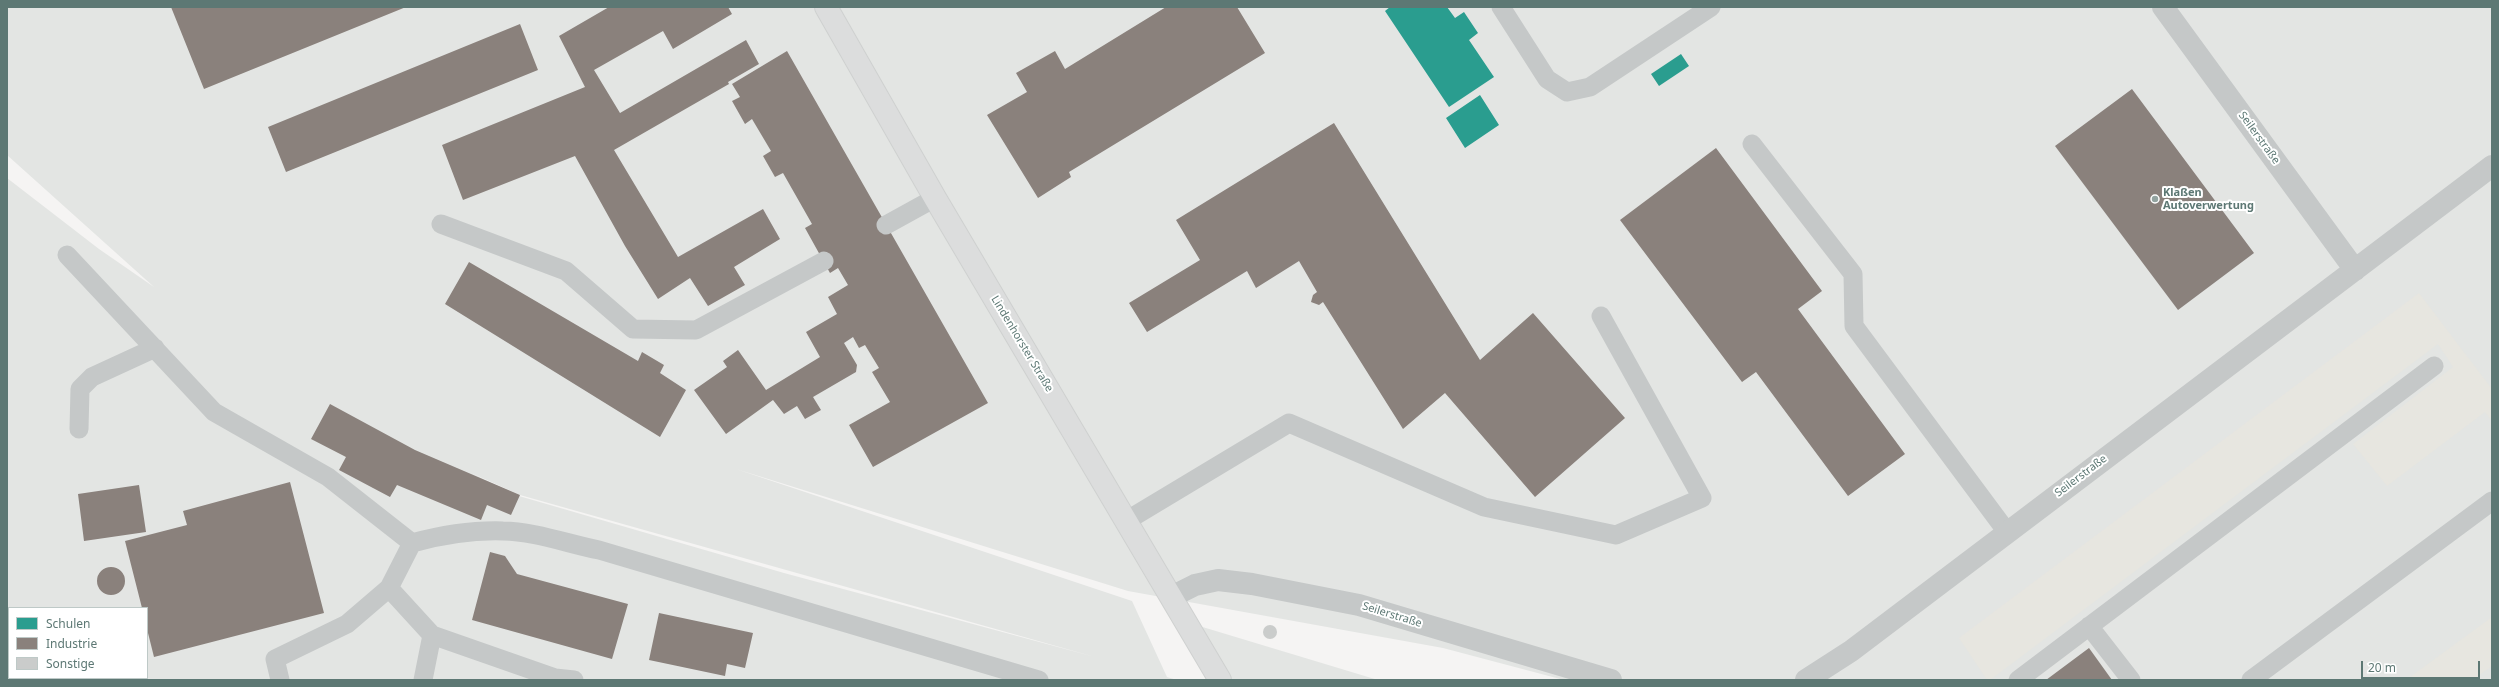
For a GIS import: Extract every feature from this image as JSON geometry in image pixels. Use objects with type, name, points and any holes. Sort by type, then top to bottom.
[{"type":"street","name":"Lindenhorster Straße","points":[[826,7],[935,198],[1220,680]]},
{"type":"street","name":"Seilerstraße","points":[[2163,7],[2356,270]]},
{"type":"street","name":"Seilerstraße","points":[[1812,679],[2492,166]]},
{"type":"street","name":"Seilerstraße","points":[[1171,597],[1195,585],[1218,580],[1252,584],[1359,605],[1611,680]]},
{"type":"lane","points":[[1501,7],[1547,79],[1567,92],[1590,87],[1711,7]]},
{"type":"lane","points":[[1752,144],[1854,274],[1854,326],[2007,532]]},
{"type":"lane","points":[[886,226],[935,198]]},
{"type":"lane","points":[[441,224],[566,271],[633,329],[696,330],[824,261]]},
{"type":"lane","points":[[67,255],[214,412],[328,477],[412,543]]},
{"type":"lane","points":[[1126,521],[1289,423],[1484,507],[1616,535],[1702,498],[1601,316]]},
{"type":"lane","points":[[79,428],[80,389],[92,377],[155,348]]},
{"type":"lane","points":[[2018,680],[2434,366]]},
{"type":"lane","points":[[2250,680],[2492,501]]},
{"type":"lane","points":[[280,680],[275,659],[347,624],[389,588],[412,543],[444,535],[504,531],[599,550],[1040,680]]},
{"type":"lane","points":[[389,588],[432,635],[555,678],[574,680]]},
{"type":"lane","points":[[2089,626],[2131,680]]},
{"type":"lane","points":[[423,680],[432,635]]},
{"type":"shaded area","points":[[7,7],[2492,7],[2492,680],[1564,680],[1443,648],[1128,591],[736,469],[1132,601],[1167,677],[1177,680],[7,680],[7,178],[99,249],[154,287],[7,155]],"holes":[[[469,472],[520,495],[1095,657],[784,573],[519,496]]]},
{"type":"shaded area","points":[[2419,293],[2492,389],[2492,421],[2485,412],[2387,486],[2353,444],[2453,367],[2438,344],[1990,680],[1987,680],[1959,638]]},
{"type":"shaded area","points":[[2492,617],[2492,666],[2472,680],[2406,680]]},
{"type":"shaded area","points":[[1186,622],[1378,680],[1223,680]]},
{"type":"building: Schulen","points":[[1390,7],[1447,7],[1455,18],[1464,12],[1478,33],[1469,40],[1494,77],[1449,107],[1385,11]]},
{"type":"building: Schulen","points":[[1681,54],[1689,66],[1659,86],[1651,74]]},
{"type":"building: Schulen","points":[[1480,95],[1499,125],[1465,148],[1446,118]]},
{"type":"building: Industrie","points":[[171,7],[406,7],[204,89]]},
{"type":"building: Industrie","points":[[609,7],[728,7],[732,14],[673,49],[663,31],[594,70],[620,113],[746,40],[759,64],[728,82],[729,84],[614,150],[678,257],[763,209],[780,239],[734,267],[745,285],[708,306],[690,278],[658,299],[625,246],[575,156],[463,200],[442,145],[585,87],[559,36]]},
{"type":"building: Industrie","points":[[1166,7],[1237,7],[1265,53],[1069,172],[1071,177],[1038,198],[987,115],[1027,92],[1016,73],[1055,51],[1065,69]]},
{"type":"building: Industrie","points":[[520,24],[538,70],[286,172],[268,127]]},
{"type":"building: Industrie","points":[[787,51],[988,403],[873,467],[849,425],[890,402],[872,372],[879,368],[865,345],[859,348],[853,337],[844,343],[857,365],[856,372],[813,397],[821,410],[805,419],[797,406],[784,414],[773,400],[726,434],[694,390],[727,367],[723,361],[738,350],[766,390],[820,357],[806,332],[837,314],[828,297],[848,285],[838,268],[830,273],[805,228],[812,224],[783,173],[775,177],[763,156],[771,151],[752,119],[745,124],[732,101],[740,97],[732,84]]},
{"type":"building: Industrie","name":"Klaßen Autoverwertung","points":[[2132,89],[2254,253],[2178,310],[2055,146]]},
{"type":"building: Industrie","points":[[1334,123],[1480,360],[1533,313],[1625,418],[1535,497],[1445,393],[1403,429],[1323,302],[1319,305],[1311,302],[1313,295],[1317,292],[1299,261],[1256,288],[1247,271],[1147,332],[1129,303],[1200,260],[1176,220]]},
{"type":"building: Industrie","points":[[1716,148],[1822,291],[1798,309],[1905,454],[1848,496],[1756,372],[1742,382],[1620,220]]},
{"type":"building: Industrie","points":[[469,262],[638,361],[642,352],[664,365],[660,373],[686,390],[660,437],[445,304]]},
{"type":"building: Industrie","points":[[330,404],[415,450],[520,495],[511,515],[487,505],[481,520],[397,485],[390,497],[339,470],[346,457],[311,439]]},
{"type":"building: Industrie","points":[[290,482],[324,613],[154,657],[148,633],[148,607],[142,607],[125,541],[187,525],[183,511]]},
{"type":"building: Industrie","points":[[139,485],[146,532],[84,541],[78,494]]},
{"type":"building: Industrie","points":[[490,552],[505,556],[517,574],[628,604],[612,659],[472,620]]},
{"type":"building: Industrie","points":[[111,567],[121,571],[125,581],[121,591],[111,595],[101,591],[97,581],[101,571]]},
{"type":"building: Industrie","points":[[659,613],[753,633],[745,668],[727,664],[725,676],[649,660]]},
{"type":"building: Industrie","points":[[2089,648],[2112,680],[2046,680]]},
{"type":"building: Sonstige","points":[[1270,625],[1275,627],[1277,632],[1275,637],[1270,639],[1265,637],[1263,632],[1265,627]]},
{"type":"place","name":"Klaßen Autoverwertung","points":[[2155,199]]}]
